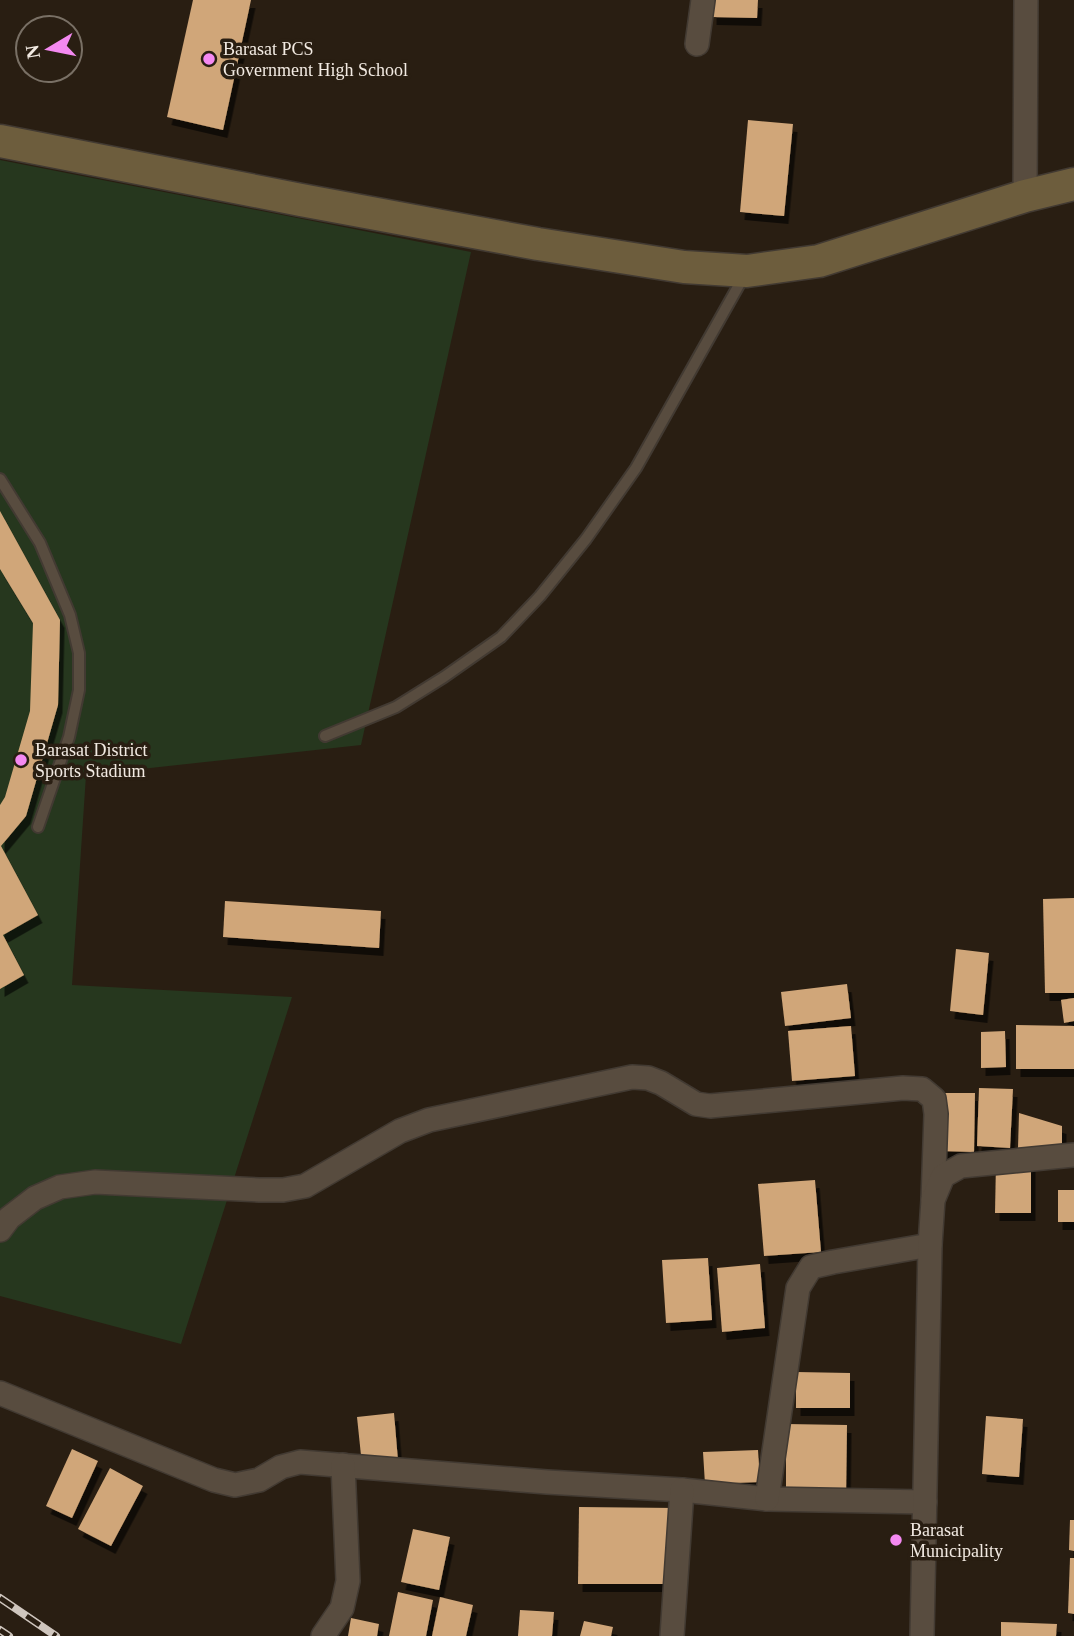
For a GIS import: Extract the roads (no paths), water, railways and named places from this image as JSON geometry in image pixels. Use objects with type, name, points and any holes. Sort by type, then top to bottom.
[{"type":"street","points":[[697,44],[703,0]]},
{"type":"street","points":[[1025,196],[1026,0]]},
{"type":"street","points":[[0,141],[538,244],[684,267],[747,271],[819,261],[1025,196],[1074,184]]},
{"type":"street","points":[[0,1230],[9,1218],[34,1198],[60,1187],[95,1182],[259,1190],[305,1186],[400,1130],[429,1120],[632,1077],[648,1078],[696,1104],[710,1106],[904,1088],[922,1089],[934,1098],[936,1114],[930,1245],[922,1636]]},
{"type":"street","points":[[933,1200],[943,1176],[961,1166],[1074,1155]]},
{"type":"street","points":[[767,1499],[798,1288],[811,1267],[930,1245]]},
{"type":"street","points":[[0,1393],[214,1480],[235,1485],[259,1480],[281,1467],[300,1462],[682,1490],[767,1499],[925,1502]]},
{"type":"street","points":[[323,1636],[342,1608],[348,1581],[343,1465]]},
{"type":"street","points":[[672,1636],[682,1490]]},
{"type":"lane","points":[[325,736],[396,707],[444,677],[501,636],[540,596],[636,468],[747,271]]},
{"type":"lane","points":[[0,479],[40,543],[71,615],[79,653],[79,690],[69,737],[38,827]]},
{"type":"railway","points":[[0,1598],[56,1636]]},
{"type":"railway","points":[[0,1630],[9,1636]]},
{"type":"place","name":"Barasat PCS Government High School","points":[[209,59]]},
{"type":"place","name":"Barasat District Sports Stadium","points":[[21,760]]},
{"type":"place","name":"Barasat Municipality","points":[[896,1540]]}]
